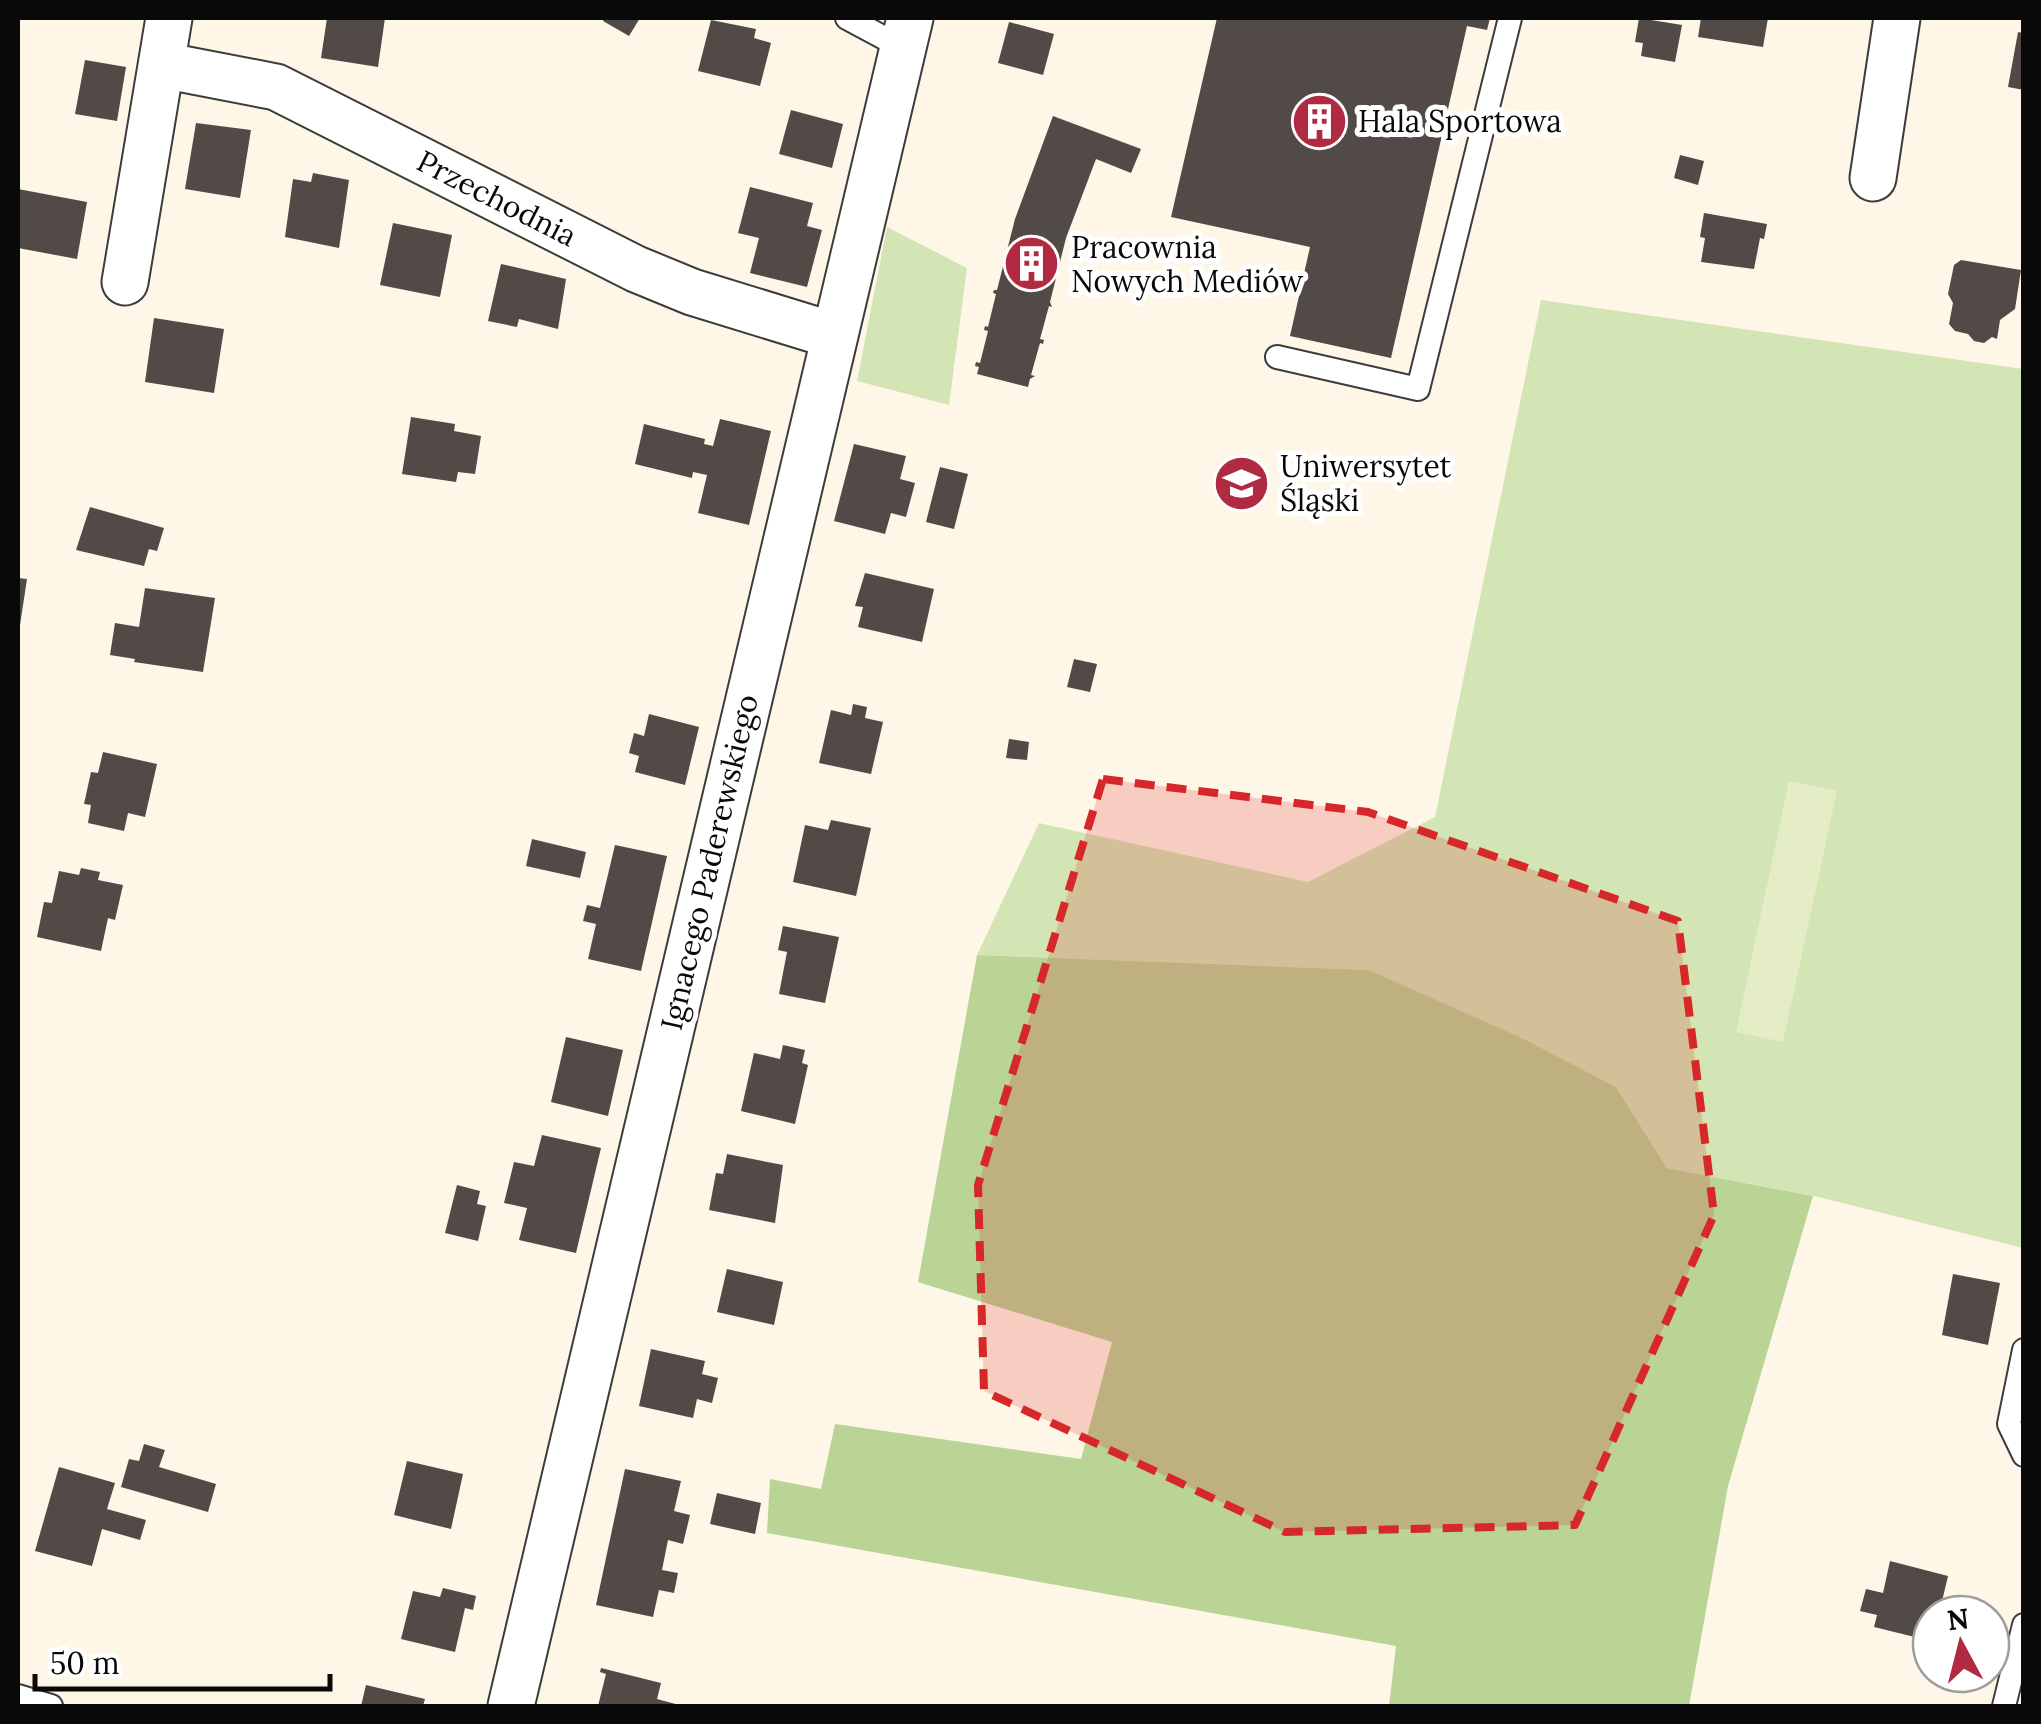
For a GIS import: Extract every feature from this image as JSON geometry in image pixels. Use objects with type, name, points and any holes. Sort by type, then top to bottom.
[{"type":"street","points":[[125,282],[169,18]]},
{"type":"street","points":[[1873,178],[1897,18]]},
{"type":"street","name":"Ignacego Paderewskiego","points":[[511,1706],[906,33]]},
{"type":"street","name":"Przechodnia","points":[[162,66],[276,87],[636,269],[692,292],[832,335]]},
{"type":"lane","points":[[847,18],[906,33]]},
{"type":"lane","points":[[1277,357],[1418,389],[1510,18]]},
{"type":"lane","points":[[2024,1350],[2009,1424],[2024,1455]]},
{"type":"lane","points":[[2004,1706],[2024,1625]]},
{"type":"lane","points":[[18,1696],[51,1706]]},
{"type":"highlighted area","points":[[1103,779],[1368,812],[1678,921],[1714,1215],[1575,1525],[1285,1532],[984,1391],[978,1185]]},
{"type":"green space","points":[[887,227],[967,268],[949,405],[857,381]]},
{"type":"green space","points":[[1541,300],[2023,369],[2023,1248],[1814,1196],[1667,1168],[1616,1087],[1520,1037],[1369,970],[977,955],[1039,823],[1308,882],[1435,817]]},
{"type":"green space","points":[[1789,781],[1837,791],[1783,1042],[1736,1032]]},
{"type":"green space","points":[[977,955],[1369,970],[1520,1037],[1616,1087],[1667,1168],[1813,1196],[1728,1486],[1689,1706],[1389,1706],[1396,1646],[767,1533],[770,1479],[821,1489],[835,1424],[1081,1459],[1112,1342],[918,1282]]},
{"type":"building","points":[[327,18],[385,18],[378,67],[321,58]]},
{"type":"building","points":[[640,18],[629,36],[603,21]]},
{"type":"building","name":"Hala Sportowa","points":[[1217,18],[1490,18],[1487,30],[1467,26],[1391,358],[1290,336],[1310,247],[1171,217]]},
{"type":"building","points":[[1639,18],[1682,25],[1675,62],[1641,56],[1643,43],[1635,42]]},
{"type":"building","points":[[1701,18],[1768,18],[1763,47],[1698,37]]},
{"type":"building","points":[[711,20],[756,29],[754,38],[771,43],[760,86],[698,71]]},
{"type":"building","points":[[1009,22],[1054,34],[1043,75],[998,63]]},
{"type":"building","points":[[2018,32],[2024,33],[2024,90],[2008,87]]},
{"type":"building","points":[[85,60],[126,67],[117,121],[75,114]]},
{"type":"building","points":[[791,110],[843,124],[832,168],[779,154]]},
{"type":"building","name":"Pracownia Nowych Mediów","points":[[1053,116],[1141,149],[1131,173],[1096,159],[1066,238],[1052,307],[1049,306],[1040,339],[1043,344],[1040,343],[1031,375],[1035,376],[1028,387],[977,374],[979,367],[975,366],[980,363],[988,331],[984,330],[988,327],[996,294],[993,293],[1015,219]]},
{"type":"building","points":[[196,123],[251,130],[240,198],[185,189]]},
{"type":"building","points":[[1680,155],[1704,161],[1698,185],[1674,178]]},
{"type":"building","points":[[313,173],[349,180],[339,248],[285,237],[293,179],[311,182]]},
{"type":"building","points":[[750,187],[813,203],[807,226],[822,230],[807,287],[750,273],[759,238],[738,233]]},
{"type":"building","points":[[18,189],[87,202],[77,259],[18,248]]},
{"type":"building","points":[[1704,213],[1767,224],[1754,269],[1701,262]]},
{"type":"building","points":[[393,223],[452,235],[440,297],[380,285]]},
{"type":"building","points":[[1961,260],[2021,270],[2015,309],[2000,320],[1997,339],[1974,341],[1949,324],[1953,303],[1948,294],[1954,265]]},
{"type":"building","points":[[501,264],[566,279],[558,329],[519,319],[517,327],[488,321]]},
{"type":"building","points":[[154,318],[224,329],[214,393],[145,382]]},
{"type":"building","points":[[411,417],[455,424],[454,431],[481,436],[475,474],[458,472],[456,482],[402,474]]},
{"type":"building","points":[[720,419],[771,431],[749,525],[698,513],[707,475],[693,472],[692,478],[635,464],[644,424],[705,439],[704,444],[713,446]]},
{"type":"building","points":[[854,444],[906,456],[900,479],[915,483],[906,517],[891,513],[885,534],[834,521]]},
{"type":"building","points":[[940,467],[968,474],[954,529],[926,522]]},
{"type":"building","points":[[90,507],[164,528],[157,551],[149,549],[144,566],[76,550]]},
{"type":"building","points":[[865,573],[934,589],[922,642],[858,627],[863,607],[855,606]]},
{"type":"building","points":[[18,578],[27,579],[20,625],[18,625]]},
{"type":"building","points":[[145,588],[215,598],[203,672],[110,655],[115,623],[139,627]]},
{"type":"building","points":[[1074,659],[1097,664],[1090,692],[1067,687]]},
{"type":"building","points":[[853,704],[867,707],[865,718],[883,722],[871,774],[819,763],[831,710],[851,715]]},
{"type":"building","points":[[649,714],[699,727],[685,785],[635,772],[639,756],[629,753],[634,733],[644,736]]},
{"type":"building","points":[[1009,739],[1029,742],[1027,760],[1006,758]]},
{"type":"building","points":[[103,752],[157,764],[145,817],[128,813],[124,831],[88,823],[91,805],[84,804],[91,772],[98,773]]},
{"type":"building","points":[[831,820],[871,828],[856,896],[793,882],[805,825],[828,830]]},
{"type":"building","points":[[532,839],[586,852],[580,878],[526,866]]},
{"type":"building","points":[[615,845],[667,856],[641,971],[588,959],[596,924],[583,921],[587,905],[600,908]]},
{"type":"building","points":[[81,868],[100,872],[98,880],[123,885],[115,920],[108,918],[101,951],[37,937],[44,902],[52,903],[59,871],[79,875]]},
{"type":"building","points":[[783,926],[839,937],[825,1003],[779,994],[787,952],[778,950]]},
{"type":"building","points":[[566,1037],[623,1050],[608,1116],[551,1102]]},
{"type":"building","points":[[783,1045],[805,1050],[802,1063],[808,1065],[795,1124],[741,1111],[754,1053],[780,1059]]},
{"type":"building","points":[[542,1135],[601,1148],[576,1253],[519,1240],[527,1208],[504,1203],[514,1162],[534,1166]]},
{"type":"building","points":[[727,1154],[783,1165],[775,1223],[709,1210],[716,1173],[723,1174]]},
{"type":"building","points":[[457,1185],[480,1191],[477,1204],[486,1206],[478,1241],[445,1233]]},
{"type":"building","points":[[727,1269],[783,1282],[774,1325],[717,1312]]},
{"type":"building","points":[[1953,1274],[2000,1283],[1988,1345],[1942,1335]]},
{"type":"building","points":[[651,1349],[705,1361],[702,1374],[718,1378],[712,1403],[697,1399],[693,1418],[639,1406]]},
{"type":"building","points":[[144,1444],[165,1450],[159,1467],[216,1484],[208,1512],[121,1487],[129,1459],[139,1461]]},
{"type":"building","points":[[407,1461],[463,1474],[451,1529],[394,1515]]},
{"type":"building","points":[[59,1467],[115,1483],[107,1509],[146,1520],[140,1540],[102,1529],[92,1566],[35,1551]]},
{"type":"building","points":[[625,1469],[681,1481],[674,1511],[690,1515],[683,1544],[668,1540],[662,1570],[678,1573],[674,1593],[659,1590],[653,1617],[596,1605]]},
{"type":"building","points":[[717,1493],[761,1503],[755,1534],[710,1524]]},
{"type":"building","points":[[1890,1561],[1948,1576],[1944,1594],[1911,1594],[1911,1636],[1874,1627],[1877,1615],[1860,1611],[1866,1589],[1883,1593]]},
{"type":"building","points":[[443,1588],[476,1596],[473,1610],[465,1608],[455,1652],[401,1639],[413,1591],[440,1597]]},
{"type":"building","points":[[601,1668],[661,1683],[657,1699],[683,1706],[598,1706],[606,1674],[600,1672]]},
{"type":"building","points":[[366,1685],[425,1699],[423,1706],[361,1706]]},
{"type":"place","name":"Hala Sportowa","points":[[1319,121]]},
{"type":"place","name":"Pracownia Nowych Mediów","points":[[1032,264]]},
{"type":"place","name":"Uniwersytet Śląski","points":[[1241,483]]}]
